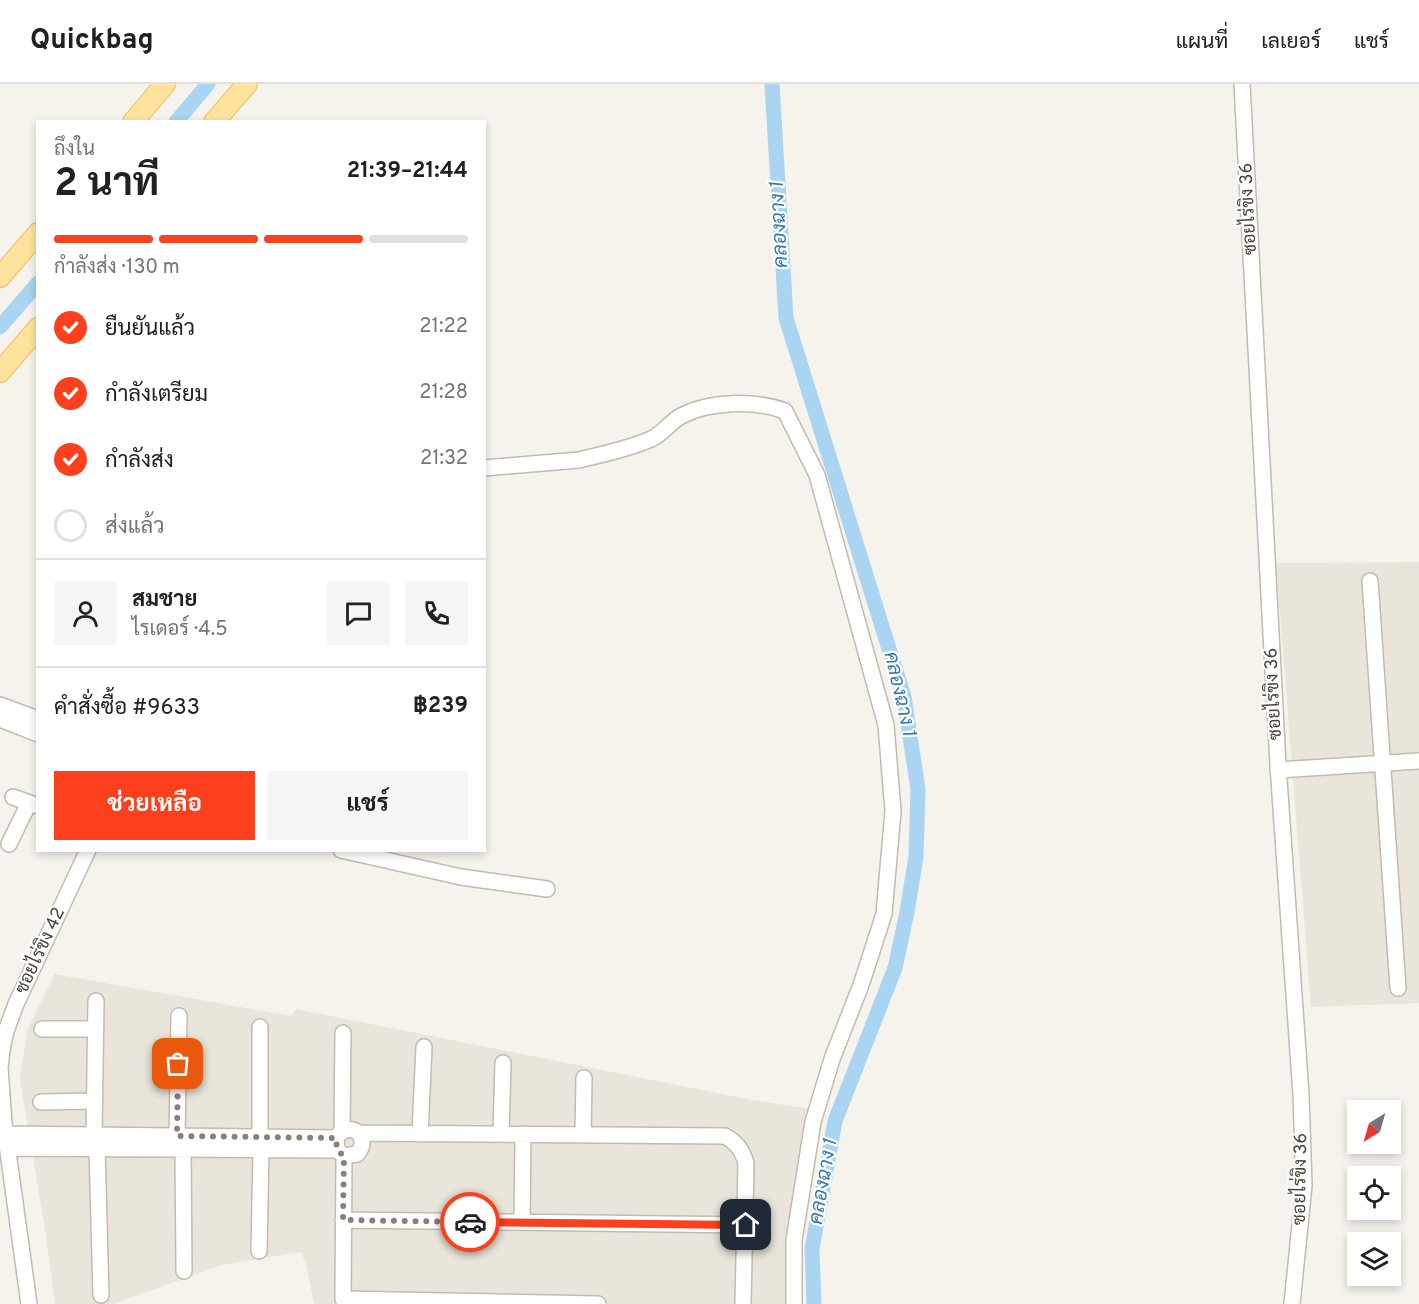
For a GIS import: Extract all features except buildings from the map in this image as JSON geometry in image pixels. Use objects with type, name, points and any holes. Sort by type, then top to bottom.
[{"type":"main road","points":[[135,120],[165,84]]},
{"type":"main road","points":[[216,120],[246,84]]},
{"type":"main road","points":[[0,277],[36,235]]},
{"type":"main road","points":[[0,372],[36,330]]},
{"type":"street","name":"ซอยไร่ขิง 36","points":[[1242,84],[1278,770],[1301,1095],[1304,1185],[1292,1304]]},
{"type":"street","points":[[486,468],[593,457],[654,438],[674,421],[700,408],[729,404],[785,411],[817,475],[886,725],[893,811],[884,914],[861,985],[832,1059],[813,1122],[794,1240],[794,1304]]},
{"type":"street","points":[[1370,581],[1398,988]]},
{"type":"street","points":[[0,705],[36,718]]},
{"type":"street","points":[[0,719],[36,733]]},
{"type":"street","points":[[1278,770],[1419,760]]},
{"type":"street","points":[[9,844],[33,804],[13,797]]},
{"type":"street","name":"ซอยไร่ขิง 42","points":[[29,1304],[7,1141],[0,1068],[6,1031],[16,1004],[87,852]]},
{"type":"street","points":[[350,852],[461,877],[547,889]]},
{"type":"street","points":[[96,1001],[94,1101],[101,1295]]},
{"type":"street","points":[[179,1016],[184,1271]]},
{"type":"street","points":[[259,1251],[260,1027]]},
{"type":"street","points":[[42,1029],[96,1029]]},
{"type":"street","points":[[343,1033],[340,1144],[343,1299],[598,1304]]},
{"type":"street","points":[[420,1134],[424,1047]]},
{"type":"street","points":[[501,1134],[503,1063]]},
{"type":"street","points":[[583,1135],[584,1078]]},
{"type":"street","points":[[41,1102],[94,1101]]},
{"type":"street","points":[[340,1144],[350,1129],[359,1133],[725,1136],[743,1151],[746,1163],[744,1304]]},
{"type":"street","points":[[7,1141],[340,1144],[353,1156],[360,1151],[363,1142],[359,1133]]},
{"type":"street","points":[[522,1222],[524,1134]]},
{"type":"street","points":[[343,1220],[746,1225]]},
{"type":"shaded area","points":[[1419,562],[1419,1003],[1311,1007],[1276,563]]},
{"type":"shaded area","points":[[55,974],[291,1016],[296,1009],[752,1100],[810,1109],[788,1229],[788,1304],[314,1304],[306,1264],[301,1252],[222,1265],[113,1304],[55,1304],[20,1079],[27,1031]]},
{"type":"waterway","points":[[178,120],[208,84]]},
{"type":"waterway","name":"คลองฉาง 1","points":[[772,84],[786,318],[904,697],[918,789],[916,857],[895,968],[835,1121],[812,1249],[814,1304]]},
{"type":"waterway","points":[[0,327],[36,285]]},
{"type":"way so far","points":[[178,1064],[177,1136],[336,1138],[337,1150],[344,1156],[343,1220],[470,1222]]},
{"type":"route","points":[[470,1222],[746,1225]]}]
